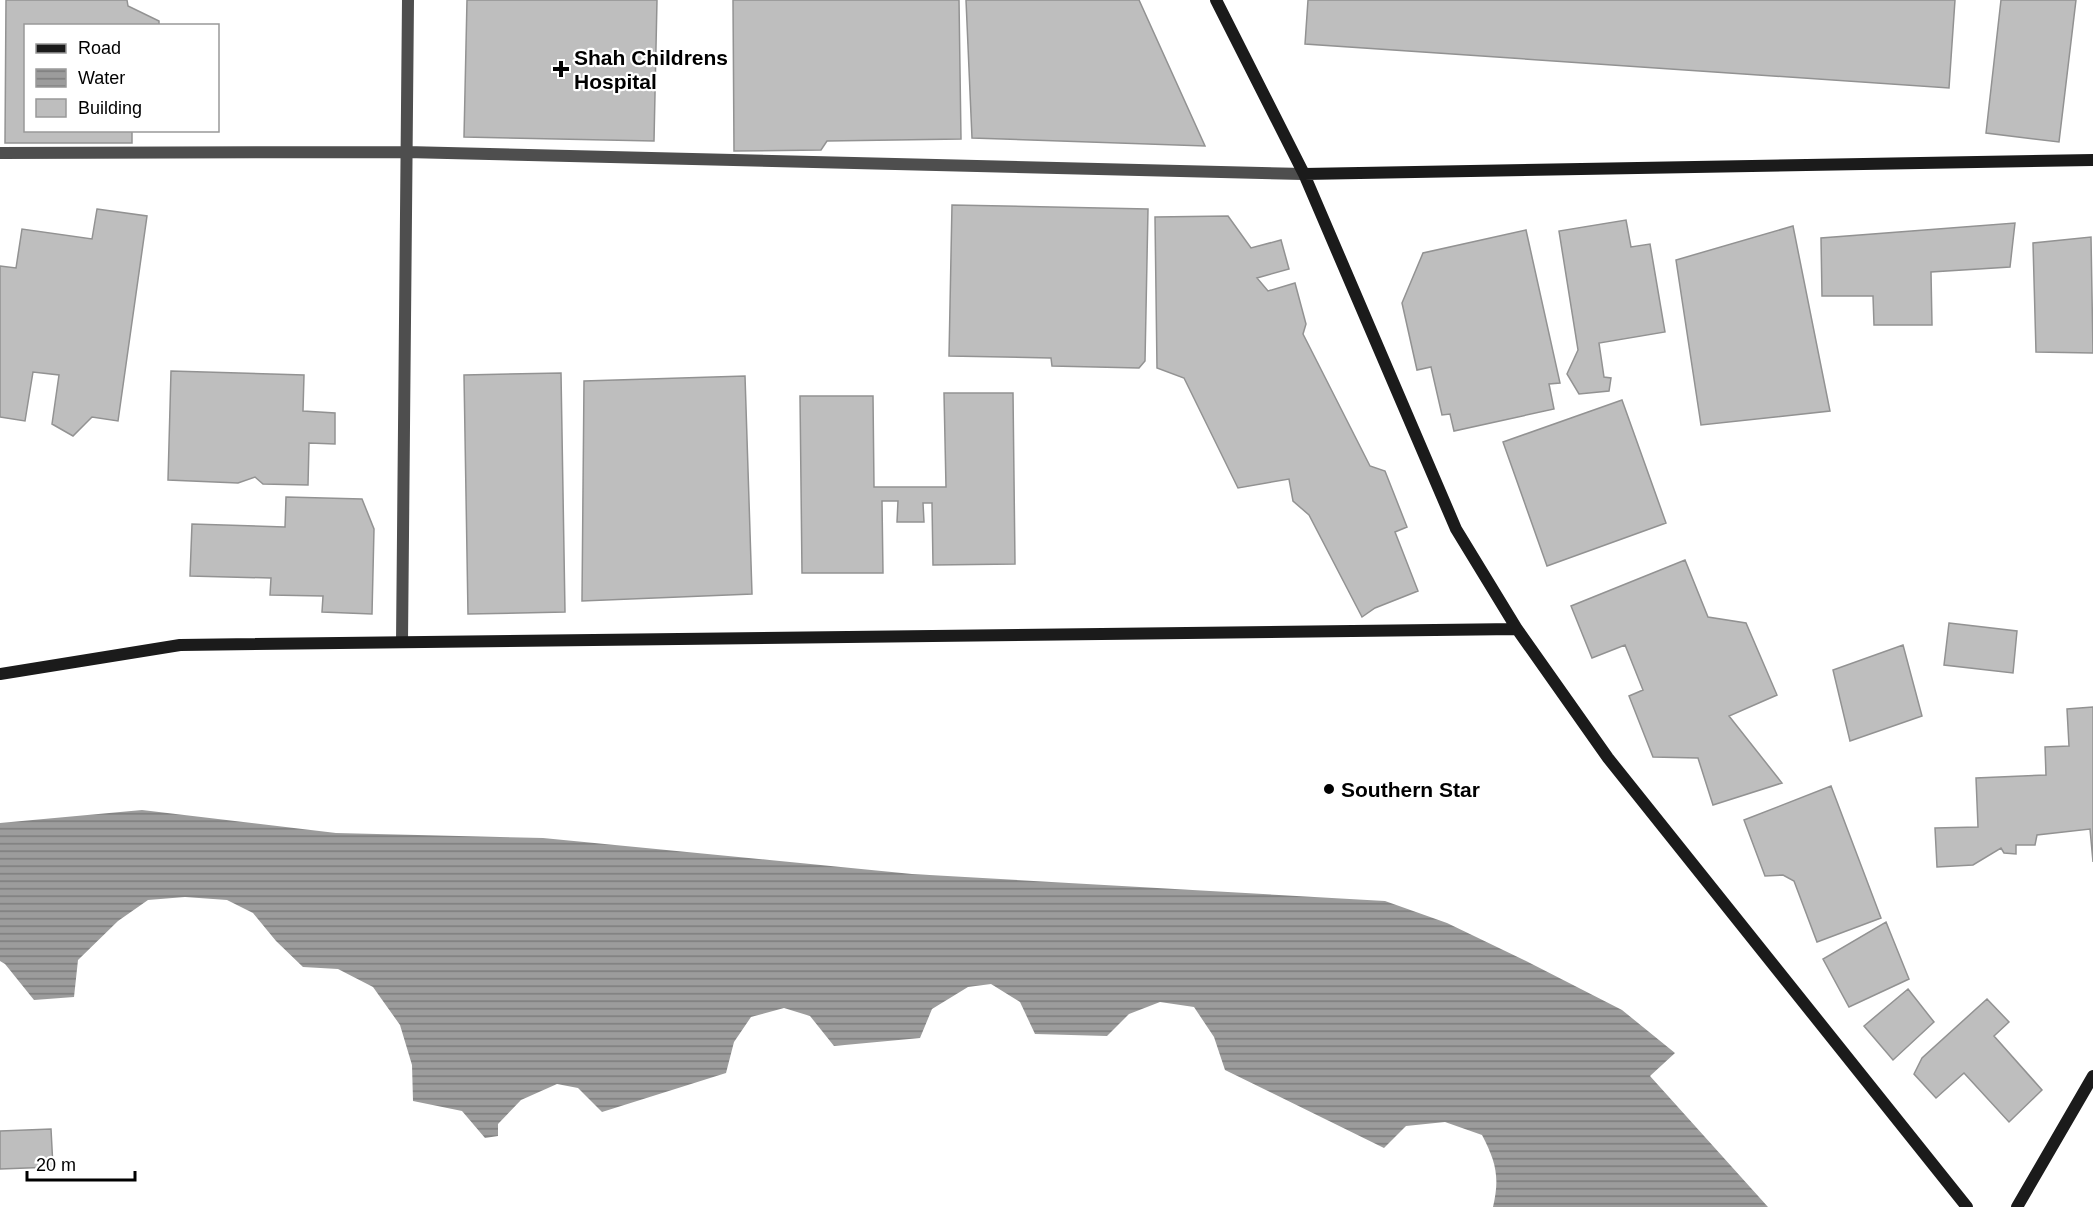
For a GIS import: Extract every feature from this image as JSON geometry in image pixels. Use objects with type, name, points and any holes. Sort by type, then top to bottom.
[{"type":"main road","points":[[1216,0],[1304,174],[1456,529],[1517,629],[1608,758],[1967,1207]]},
{"type":"main road","points":[[1304,174],[2093,160]]},
{"type":"main road","points":[[0,674],[180,645],[1517,629]]},
{"type":"main road","points":[[2017,1207],[2093,1076]]},
{"type":"street","points":[[402,642],[408,0]]},
{"type":"street","points":[[0,153],[406,152],[1304,174]]},
{"type":"water","points":[[142,810],[336,833],[543,838],[912,874],[1385,901],[1447,923],[1622,1010],[1675,1053],[1650,1076],[1768,1207],[1493,1207],[1496,1187],[1495,1170],[1491,1153],[1482,1135],[1445,1122],[1406,1126],[1384,1148],[1225,1070],[1214,1037],[1194,1007],[1160,1002],[1129,1014],[1107,1036],[1035,1034],[1020,1002],[991,984],[968,987],[932,1009],[920,1038],[834,1046],[810,1016],[784,1008],[751,1017],[734,1042],[726,1073],[602,1112],[578,1088],[557,1084],[521,1100],[498,1124],[498,1136],[485,1138],[462,1111],[413,1101],[412,1065],[400,1025],[373,987],[338,969],[303,967],[276,941],[253,913],[227,900],[185,897],[148,900],[118,921],[78,960],[74,997],[34,1000],[0,961],[0,823]]},
{"type":"building","points":[[6,0],[127,0],[128,6],[159,21],[159,24],[24,24],[24,132],[132,132],[132,143],[5,143]]},
{"type":"building","name":"Shah Childrens Hospital","points":[[467,0],[657,0],[654,141],[464,137]]},
{"type":"building","points":[[733,0],[959,0],[961,139],[827,141],[821,150],[734,151]]},
{"type":"building","points":[[966,0],[1139,0],[1205,146],[972,138]]},
{"type":"building","points":[[1308,0],[1955,0],[1949,88],[1305,44]]},
{"type":"building","points":[[2001,0],[2076,0],[2059,142],[1986,133]]},
{"type":"building","points":[[952,205],[1148,209],[1145,361],[1139,368],[1052,366],[1051,358],[949,356]]},
{"type":"building","points":[[97,209],[147,216],[118,421],[92,417],[73,436],[52,424],[59,375],[33,372],[25,421],[0,417],[0,266],[16,268],[22,229],[92,239]]},
{"type":"building","points":[[1228,216],[1251,248],[1281,240],[1289,269],[1257,278],[1268,291],[1295,283],[1306,324],[1303,334],[1370,466],[1385,471],[1407,527],[1395,532],[1418,591],[1375,608],[1362,617],[1309,515],[1293,501],[1289,479],[1238,488],[1184,378],[1157,368],[1155,217]]},
{"type":"building","points":[[1626,220],[1631,247],[1650,244],[1665,332],[1599,343],[1604,377],[1611,378],[1609,391],[1579,394],[1567,374],[1578,350],[1559,231]]},
{"type":"building","points":[[2015,223],[2010,267],[1931,272],[1932,325],[1874,325],[1873,296],[1822,296],[1821,238]]},
{"type":"building","points":[[1793,226],[1830,411],[1701,425],[1676,260]]},
{"type":"building","points":[[1526,230],[1560,383],[1549,384],[1554,409],[1454,431],[1450,414],[1442,415],[1431,367],[1417,370],[1402,303],[1423,253]]},
{"type":"building","points":[[2091,237],[2093,353],[2036,352],[2033,243]]},
{"type":"building","points":[[171,371],[304,375],[303,411],[335,413],[335,444],[309,443],[308,485],[263,484],[255,477],[238,483],[168,480]]},
{"type":"building","points":[[561,373],[565,612],[468,614],[464,375]]},
{"type":"building","points":[[745,376],[752,594],[582,601],[584,381]]},
{"type":"building","points":[[944,393],[1013,393],[1015,564],[933,565],[932,503],[923,503],[924,522],[897,522],[898,501],[882,501],[883,573],[802,573],[800,396],[873,396],[874,487],[946,487]]},
{"type":"building","points":[[1622,400],[1666,523],[1547,566],[1503,442]]},
{"type":"building","points":[[286,497],[362,499],[374,529],[372,614],[322,612],[323,596],[270,595],[271,578],[190,576],[192,524],[285,527]]},
{"type":"building","points":[[1685,560],[1708,617],[1746,623],[1777,695],[1729,716],[1782,783],[1713,805],[1698,758],[1653,757],[1629,696],[1643,690],[1625,645],[1592,658],[1571,606]]},
{"type":"building","points":[[1949,623],[2017,631],[2013,673],[1944,665]]},
{"type":"building","points":[[1903,645],[1922,716],[1850,741],[1833,670]]},
{"type":"building","points":[[2093,707],[2093,862],[2090,829],[2037,835],[2035,845],[2016,845],[2016,854],[2004,853],[2001,848],[1973,865],[1937,867],[1935,828],[1978,827],[1976,778],[2046,775],[2045,747],[2069,746],[2067,709]]},
{"type":"building","points":[[1831,786],[1881,918],[1817,942],[1794,881],[1783,875],[1765,876],[1744,820]]},
{"type":"building","points":[[1886,922],[1909,979],[1849,1007],[1823,959]]},
{"type":"building","points":[[1908,989],[1934,1022],[1893,1060],[1864,1026]]},
{"type":"building","points":[[1987,999],[2009,1022],[1994,1036],[2042,1090],[2009,1122],[1964,1073],[1936,1098],[1914,1074],[1922,1058]]},
{"type":"building","points":[[51,1129],[53,1167],[0,1169],[0,1131]]},
{"type":"place","name":"Shah Childrens Hospital","points":[[561,69]]},
{"type":"place","name":"Southern Star","points":[[1329,789]]}]
